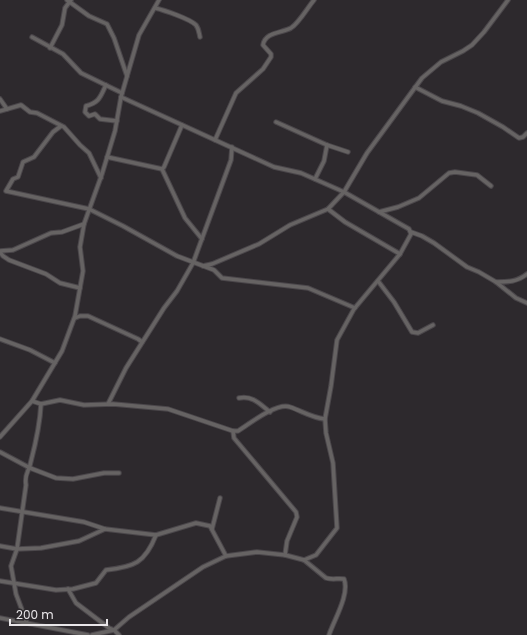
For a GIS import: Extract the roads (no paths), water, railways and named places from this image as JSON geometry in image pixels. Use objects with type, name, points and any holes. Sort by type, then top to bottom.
[{"type":"street","points":[[50,48],[62,25],[65,8],[69,0],[89,16],[107,24],[114,38],[127,76]]},
{"type":"street","points":[[0,437],[32,401],[62,351],[74,318],[80,288],[82,271],[80,247],[84,224],[101,178],[139,35],[159,0]]},
{"type":"street","points":[[215,140],[238,91],[258,74],[271,58],[271,54],[262,45],[264,41],[273,34],[292,27],[314,0]]},
{"type":"street","points":[[202,266],[212,264],[259,244],[290,225],[328,209],[344,192],[367,153],[422,78],[435,66],[472,45],[484,32],[508,0]]},
{"type":"street","points":[[154,8],[173,13],[193,23],[199,30],[200,38]]},
{"type":"street","points":[[32,37],[63,54],[81,73],[182,125],[274,167],[301,173],[344,192],[411,232],[422,236],[467,267],[496,282],[516,298],[527,303]]},
{"type":"street","points":[[106,86],[100,98],[94,104],[86,106],[85,112],[89,116],[95,114],[100,119],[117,121]]},
{"type":"street","points":[[415,88],[442,101],[461,106],[478,113],[503,126],[519,138],[523,137],[527,133]]},
{"type":"street","points":[[0,99],[7,109]]},
{"type":"street","points":[[0,111],[21,105],[30,112],[37,113],[61,126],[89,153],[101,178]]},
{"type":"street","points":[[276,122],[348,152]]},
{"type":"street","points":[[162,169],[164,168],[182,125]]},
{"type":"street","points":[[61,126],[53,132],[34,157],[23,162],[18,177],[13,179],[6,191],[89,210],[123,226],[177,256],[214,270],[222,278],[308,288],[355,308]]},
{"type":"street","points":[[315,179],[324,161],[327,144]]},
{"type":"street","points":[[108,404],[126,368],[164,308],[177,291],[193,263],[231,160],[232,147]]},
{"type":"street","points":[[107,157],[162,169]]},
{"type":"street","points":[[162,169],[185,218],[202,239]]},
{"type":"street","points":[[379,212],[398,207],[419,198],[449,173],[455,172],[477,175],[491,186]]},
{"type":"street","points":[[328,209],[345,222],[400,254]]},
{"type":"street","points":[[80,288],[60,283],[46,274],[9,260],[3,256],[0,251],[13,250],[51,233],[62,232],[84,224]]},
{"type":"street","points":[[304,560],[316,555],[337,528],[333,462],[326,433],[325,419],[337,340],[355,308],[400,254],[411,232]]},
{"type":"street","points":[[496,282],[521,280],[527,274]]},
{"type":"street","points":[[378,281],[394,302],[412,332],[418,333],[433,325]]},
{"type":"street","points":[[74,318],[88,316],[138,338],[142,342]]},
{"type":"street","points":[[0,339],[30,350],[55,362]]},
{"type":"street","points":[[239,398],[251,398],[270,412]]},
{"type":"street","points":[[32,401],[41,404],[60,400],[84,404],[108,404],[168,409],[233,431],[238,431],[278,407],[288,406],[317,418],[325,419]]},
{"type":"street","points":[[27,623],[14,584],[11,566],[17,549],[26,485],[25,476],[30,468],[40,424],[41,404]]},
{"type":"street","points":[[233,431],[234,438],[296,512],[297,517],[287,541],[285,555]]},
{"type":"street","points":[[0,452],[30,468],[56,478],[73,479],[104,473],[119,473]]},
{"type":"street","points":[[212,529],[220,498]]},
{"type":"street","points":[[0,508],[84,522],[105,529],[156,535],[196,524],[210,526],[226,556]]},
{"type":"street","points":[[0,546],[17,549],[41,548],[79,541],[105,529]]},
{"type":"street","points":[[0,581],[56,590],[68,589],[96,582],[106,570],[126,568],[141,560],[153,543],[156,535]]},
{"type":"street","points":[[92,635],[114,630],[130,617],[203,567],[226,556],[257,552],[285,555],[304,560],[326,578],[331,580],[340,578],[344,579],[344,599],[329,635]]},
{"type":"street","points":[[68,589],[76,603],[119,635]]},
{"type":"street","points":[[0,618],[88,635]]}]
